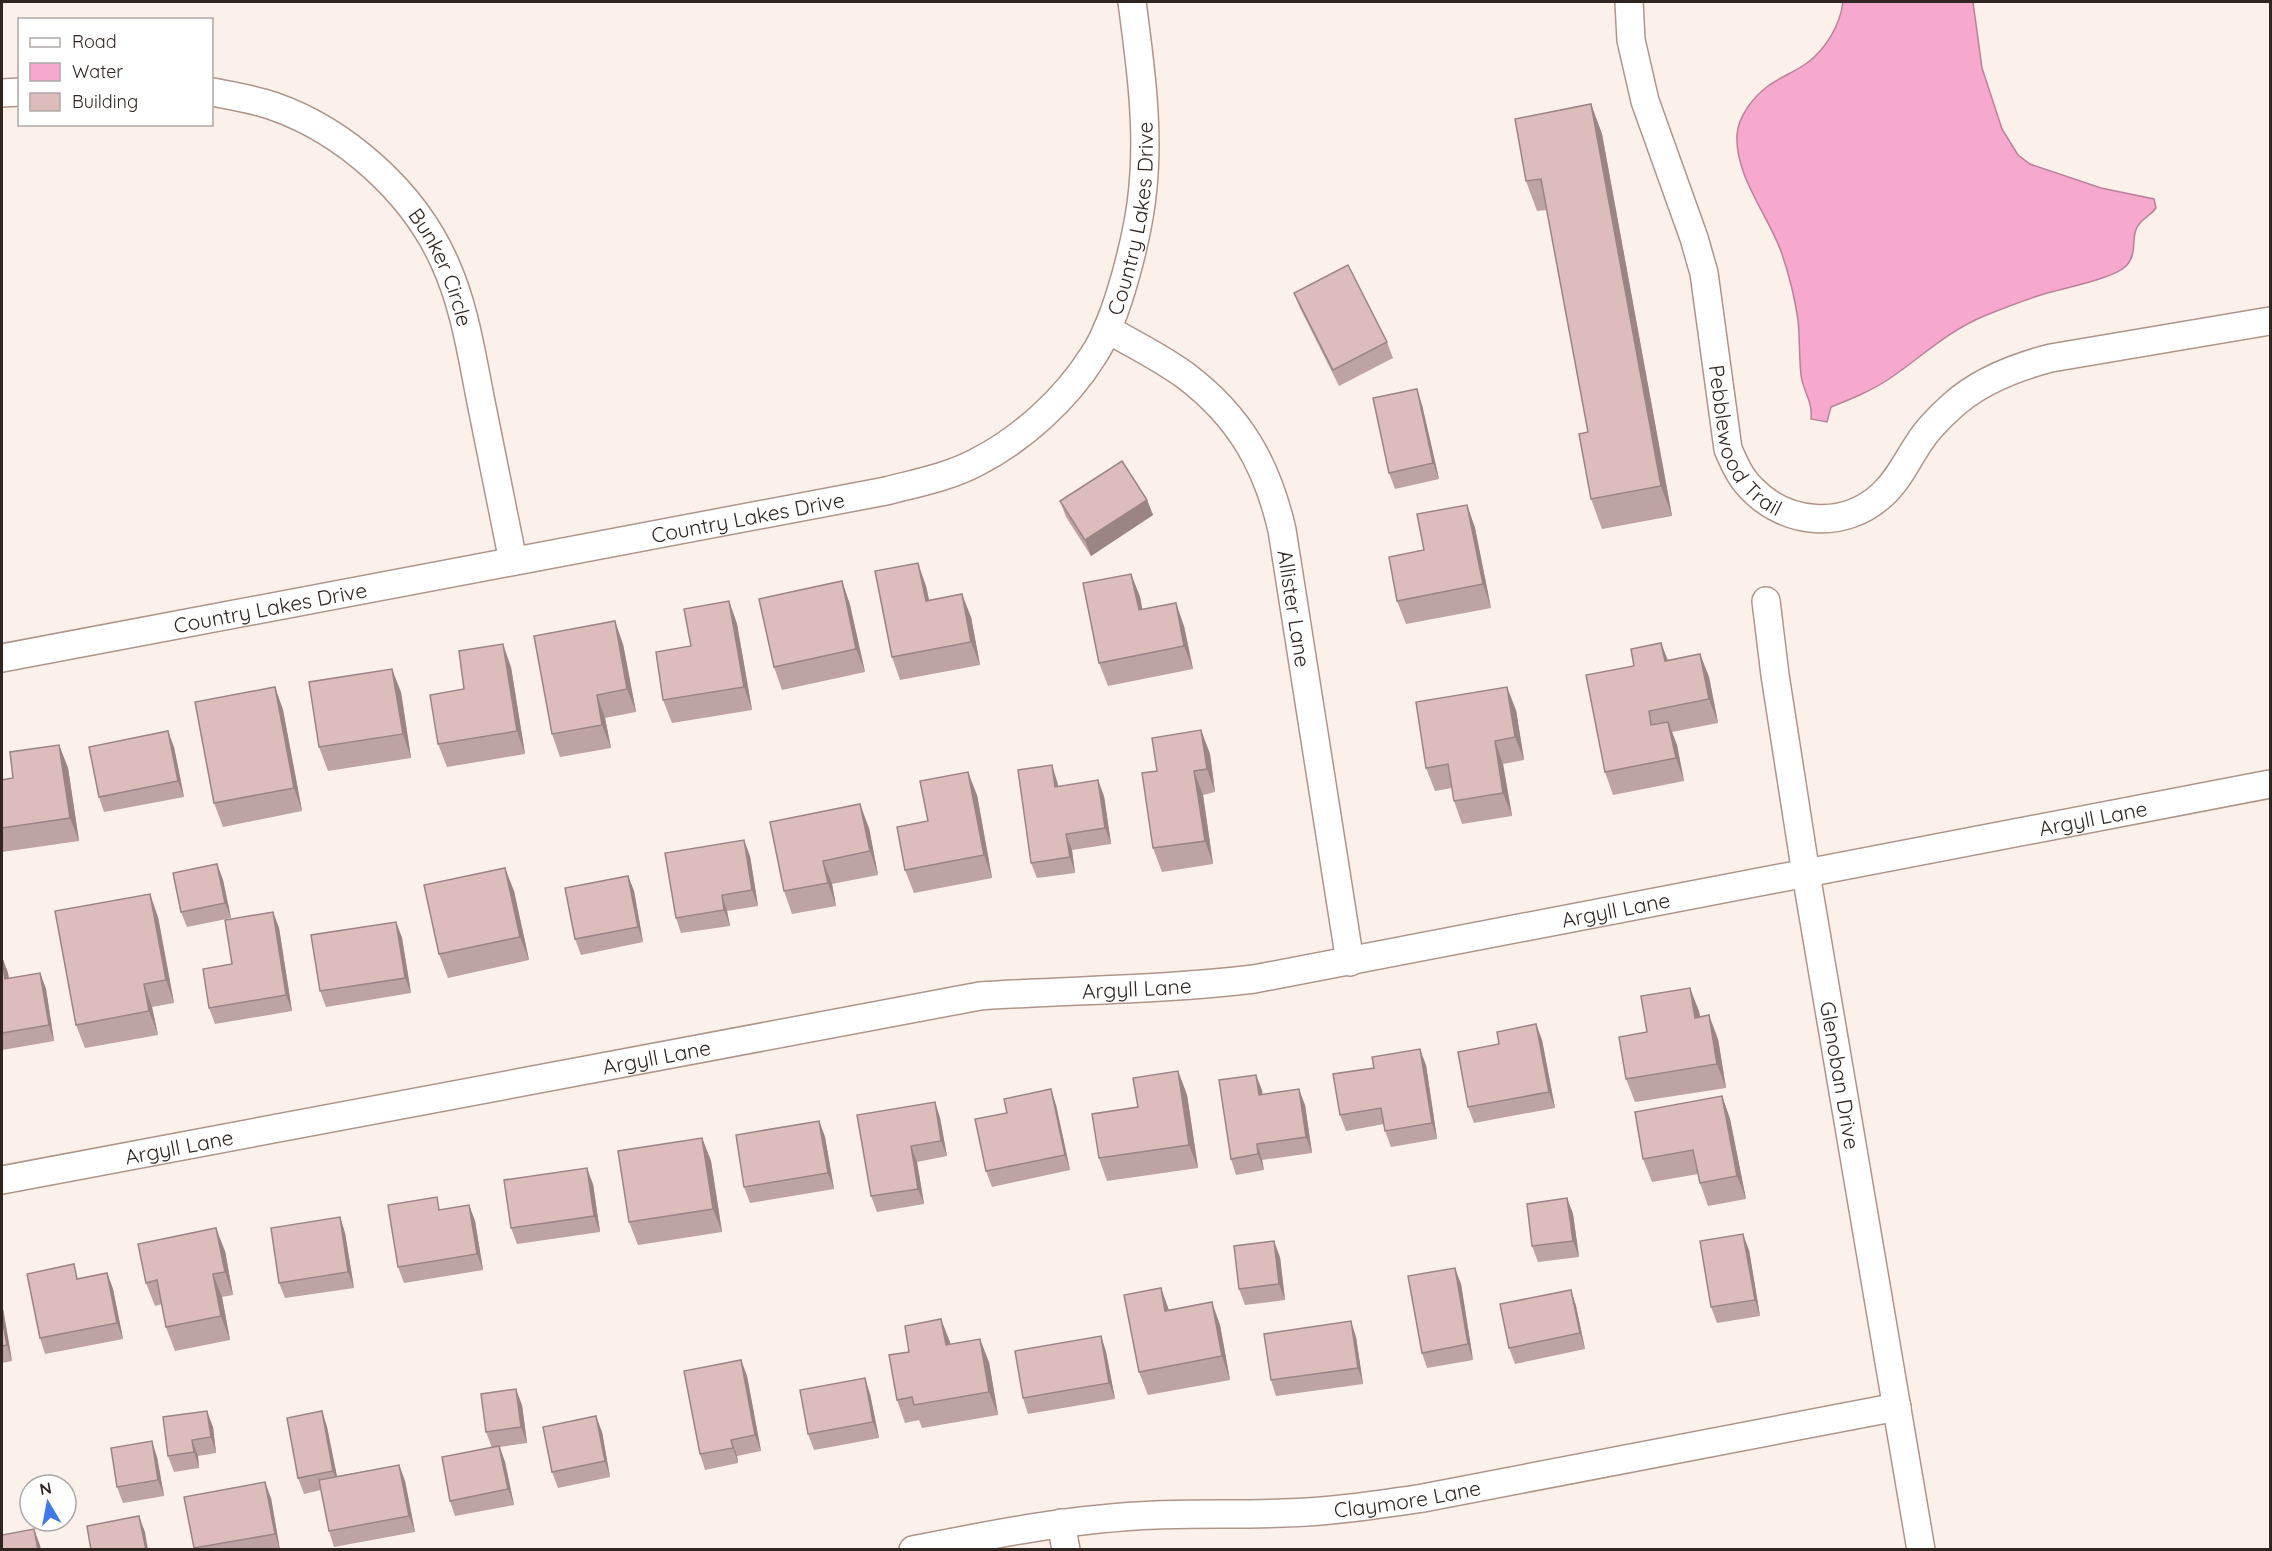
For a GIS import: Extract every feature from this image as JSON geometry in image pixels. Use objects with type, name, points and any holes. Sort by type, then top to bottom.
[{"type":"street","name":"Country Lakes Drive","points":[[2,658],[886,491],[950,474],[978,462],[1019,436],[1063,395],[1094,356],[1107,329],[1120,292],[1137,226],[1143,188],[1144,124],[1132,2]]},
{"type":"street","name":"Pebblewood Trail","points":[[1629,2],[1631,40],[1645,101],[1694,238],[1704,273],[1728,449],[1738,471],[1751,489],[1795,517],[1822,519],[1842,517],[1864,509],[1884,494],[1929,428],[1955,403],[1984,383],[2017,367],[2051,358],[2271,321]]},
{"type":"street","points":[[2,93],[18,92]]},
{"type":"street","name":"Bunker Circle","points":[[213,92],[246,98],[276,107],[324,130],[368,162],[408,203],[425,227],[447,268],[465,320],[513,561]]},
{"type":"street","name":"Allister Lane","points":[[1107,329],[1185,375],[1222,406],[1250,443],[1274,496],[1282,530],[1350,962]]},
{"type":"street","name":"Glenoban Drive","points":[[1766,601],[1775,675],[1806,874],[1921,1550]]},
{"type":"street","name":"Argyll Lane","points":[[2,1180],[980,996],[1214,984],[1350,962],[2271,784]]},
{"type":"street","name":"Claymore Lane","points":[[913,1550],[1061,1523],[1156,1515],[1284,1513],[1356,1508],[1423,1498],[1897,1407]]},
{"type":"street","points":[[1061,1523],[1066,1550]]},
{"type":"water","points":[[1843,2],[1973,2],[1982,68],[2002,129],[2018,155],[2030,164],[2101,188],[2154,199],[2156,208],[2137,228],[2130,261],[2120,271],[2029,299],[1971,322],[1882,383],[1831,407],[1827,422],[1811,419],[1811,407],[1801,375],[1798,320],[1789,279],[1782,254],[1741,166],[1737,135],[1743,114],[1757,96],[1773,83],[1807,63],[1826,44],[1839,19]]},
{"type":"building","points":[[1591,104],[1661,486],[1591,499],[1579,434],[1588,432],[1541,179],[1526,181],[1515,119]]},
{"type":"building","points":[[1348,265],[1387,342],[1333,370],[1294,293]]},
{"type":"building","points":[[1417,389],[1433,463],[1389,473],[1373,398]]},
{"type":"building","points":[[1122,461],[1147,500],[1085,540],[1060,501]]},
{"type":"building","points":[[1467,505],[1483,584],[1397,601],[1389,557],[1424,550],[1417,514]]},
{"type":"building","points":[[918,563],[926,601],[962,594],[971,642],[892,657],[875,571]]},
{"type":"building","points":[[1131,574],[1139,610],[1176,603],[1184,646],[1099,663],[1083,583]]},
{"type":"building","points":[[842,581],[856,649],[774,667],[759,599]]},
{"type":"building","points":[[729,601],[744,687],[663,700],[656,652],[691,646],[684,609]]},
{"type":"building","points":[[615,621],[627,689],[597,695],[602,725],[552,734],[534,636]]},
{"type":"building","points":[[1661,643],[1665,661],[1700,654],[1709,699],[1649,711],[1651,725],[1668,722],[1676,758],[1605,772],[1586,675],[1634,666],[1631,649]]},
{"type":"building","points":[[503,644],[517,731],[438,744],[430,695],[464,689],[459,651]]},
{"type":"building","points":[[392,669],[403,734],[319,747],[309,682]]},
{"type":"building","points":[[275,687],[294,788],[214,803],[195,702]]},
{"type":"building","points":[[1507,687],[1515,737],[1495,741],[1503,793],[1454,801],[1448,764],[1426,768],[1416,702]]},
{"type":"building","points":[[1201,730],[1207,769],[1194,771],[1205,841],[1153,848],[1142,773],[1157,771],[1152,738]]},
{"type":"building","points":[[168,731],[178,781],[99,797],[89,747]]},
{"type":"building","points":[[59,745],[70,818],[2,828],[2,780],[13,778],[10,752]]},
{"type":"building","points":[[1052,765],[1055,787],[1098,780],[1105,828],[1066,834],[1070,857],[1031,863],[1018,770]]},
{"type":"building","points":[[968,772],[984,855],[905,870],[897,827],[928,821],[920,781]]},
{"type":"building","points":[[860,804],[870,851],[823,861],[828,883],[784,891],[770,822]]},
{"type":"building","points":[[744,840],[752,890],[722,895],[724,910],[676,918],[665,853]]},
{"type":"building","points":[[217,864],[225,903],[181,912],[173,873]]},
{"type":"building","points":[[505,868],[520,937],[439,954],[424,885]]},
{"type":"building","points":[[628,876],[638,927],[575,939],[565,888]]},
{"type":"building","points":[[150,894],[166,980],[144,984],[149,1011],[76,1025],[55,911]]},
{"type":"building","points":[[273,912],[286,995],[209,1008],[203,969],[232,964],[225,920]]},
{"type":"building","points":[[396,922],[405,978],[320,991],[311,935]]},
{"type":"building","points":[[2,957],[5,979],[40,973],[49,1025],[2,1033]]},
{"type":"building","points":[[1690,988],[1695,1018],[1709,1015],[1717,1064],[1626,1079],[1619,1037],[1647,1032],[1641,996]]},
{"type":"building","points":[[1536,1024],[1549,1092],[1468,1107],[1458,1052],[1499,1044],[1497,1032]]},
{"type":"building","points":[[1420,1049],[1432,1123],[1385,1131],[1381,1108],[1340,1115],[1333,1074],[1374,1068],[1372,1057]]},
{"type":"building","points":[[1178,1071],[1189,1145],[1099,1158],[1092,1114],[1138,1107],[1133,1078]]},
{"type":"building","points":[[1256,1075],[1259,1095],[1299,1089],[1306,1137],[1257,1144],[1258,1154],[1231,1159],[1219,1080]]},
{"type":"building","points":[[1051,1089],[1065,1155],[986,1171],[975,1119],[1007,1113],[1004,1099]]},
{"type":"building","points":[[1722,1096],[1737,1176],[1700,1183],[1693,1150],[1643,1159],[1635,1112]]},
{"type":"building","points":[[935,1102],[941,1141],[911,1146],[918,1189],[871,1196],[857,1115]]},
{"type":"building","points":[[819,1121],[828,1173],[744,1187],[736,1135]]},
{"type":"building","points":[[702,1138],[713,1209],[629,1222],[618,1151]]},
{"type":"building","points":[[587,1168],[594,1216],[511,1228],[504,1180]]},
{"type":"building","points":[[437,1197],[439,1210],[469,1205],[477,1254],[398,1267],[388,1205]]},
{"type":"building","points":[[1567,1198],[1573,1241],[1532,1246],[1527,1204]]},
{"type":"building","points":[[340,1217],[348,1272],[279,1283],[271,1228]]},
{"type":"building","points":[[216,1228],[225,1272],[213,1274],[221,1316],[166,1327],[157,1280],[146,1283],[138,1244]]},
{"type":"building","points":[[1743,1234],[1755,1300],[1711,1307],[1700,1241]]},
{"type":"building","points":[[1274,1241],[1279,1284],[1239,1289],[1234,1246]]},
{"type":"building","points":[[74,1264],[77,1279],[107,1273],[117,1323],[40,1338],[27,1274]]},
{"type":"building","points":[[1455,1268],[1468,1344],[1422,1353],[1408,1276]]},
{"type":"building","points":[[1161,1288],[1165,1311],[1212,1302],[1222,1356],[1139,1372],[1124,1295]]},
{"type":"building","points":[[1571,1290],[1580,1333],[1509,1348],[1500,1304]]},
{"type":"building","points":[[2,1318],[7,1345],[2,1346]]},
{"type":"building","points":[[941,1319],[946,1345],[980,1339],[989,1392],[914,1405],[912,1397],[897,1400],[889,1355],[909,1352],[905,1326]]},
{"type":"building","points":[[1351,1321],[1358,1368],[1271,1380],[1264,1334]]},
{"type":"building","points":[[1101,1336],[1109,1383],[1023,1398],[1015,1351]]},
{"type":"building","points":[[741,1360],[755,1435],[731,1440],[733,1448],[700,1454],[684,1371]]},
{"type":"building","points":[[865,1378],[873,1422],[808,1434],[800,1390]]},
{"type":"building","points":[[516,1389],[521,1427],[486,1432],[481,1394]]},
{"type":"building","points":[[207,1411],[211,1437],[192,1440],[194,1452],[168,1456],[163,1417]]},
{"type":"building","points":[[322,1411],[333,1471],[298,1478],[287,1418]]},
{"type":"building","points":[[596,1416],[605,1461],[552,1472],[543,1427]]},
{"type":"building","points":[[152,1441],[158,1480],[117,1487],[111,1448]]},
{"type":"building","points":[[499,1446],[508,1489],[450,1501],[442,1457]]},
{"type":"building","points":[[399,1465],[409,1516],[329,1531],[319,1480]]},
{"type":"building","points":[[265,1482],[275,1534],[194,1548],[184,1497]]},
{"type":"building","points":[[139,1516],[146,1550],[91,1550],[87,1526]]},
{"type":"building","points":[[18,1532],[35,1533],[38,1550],[2,1550],[2,1535]]}]
